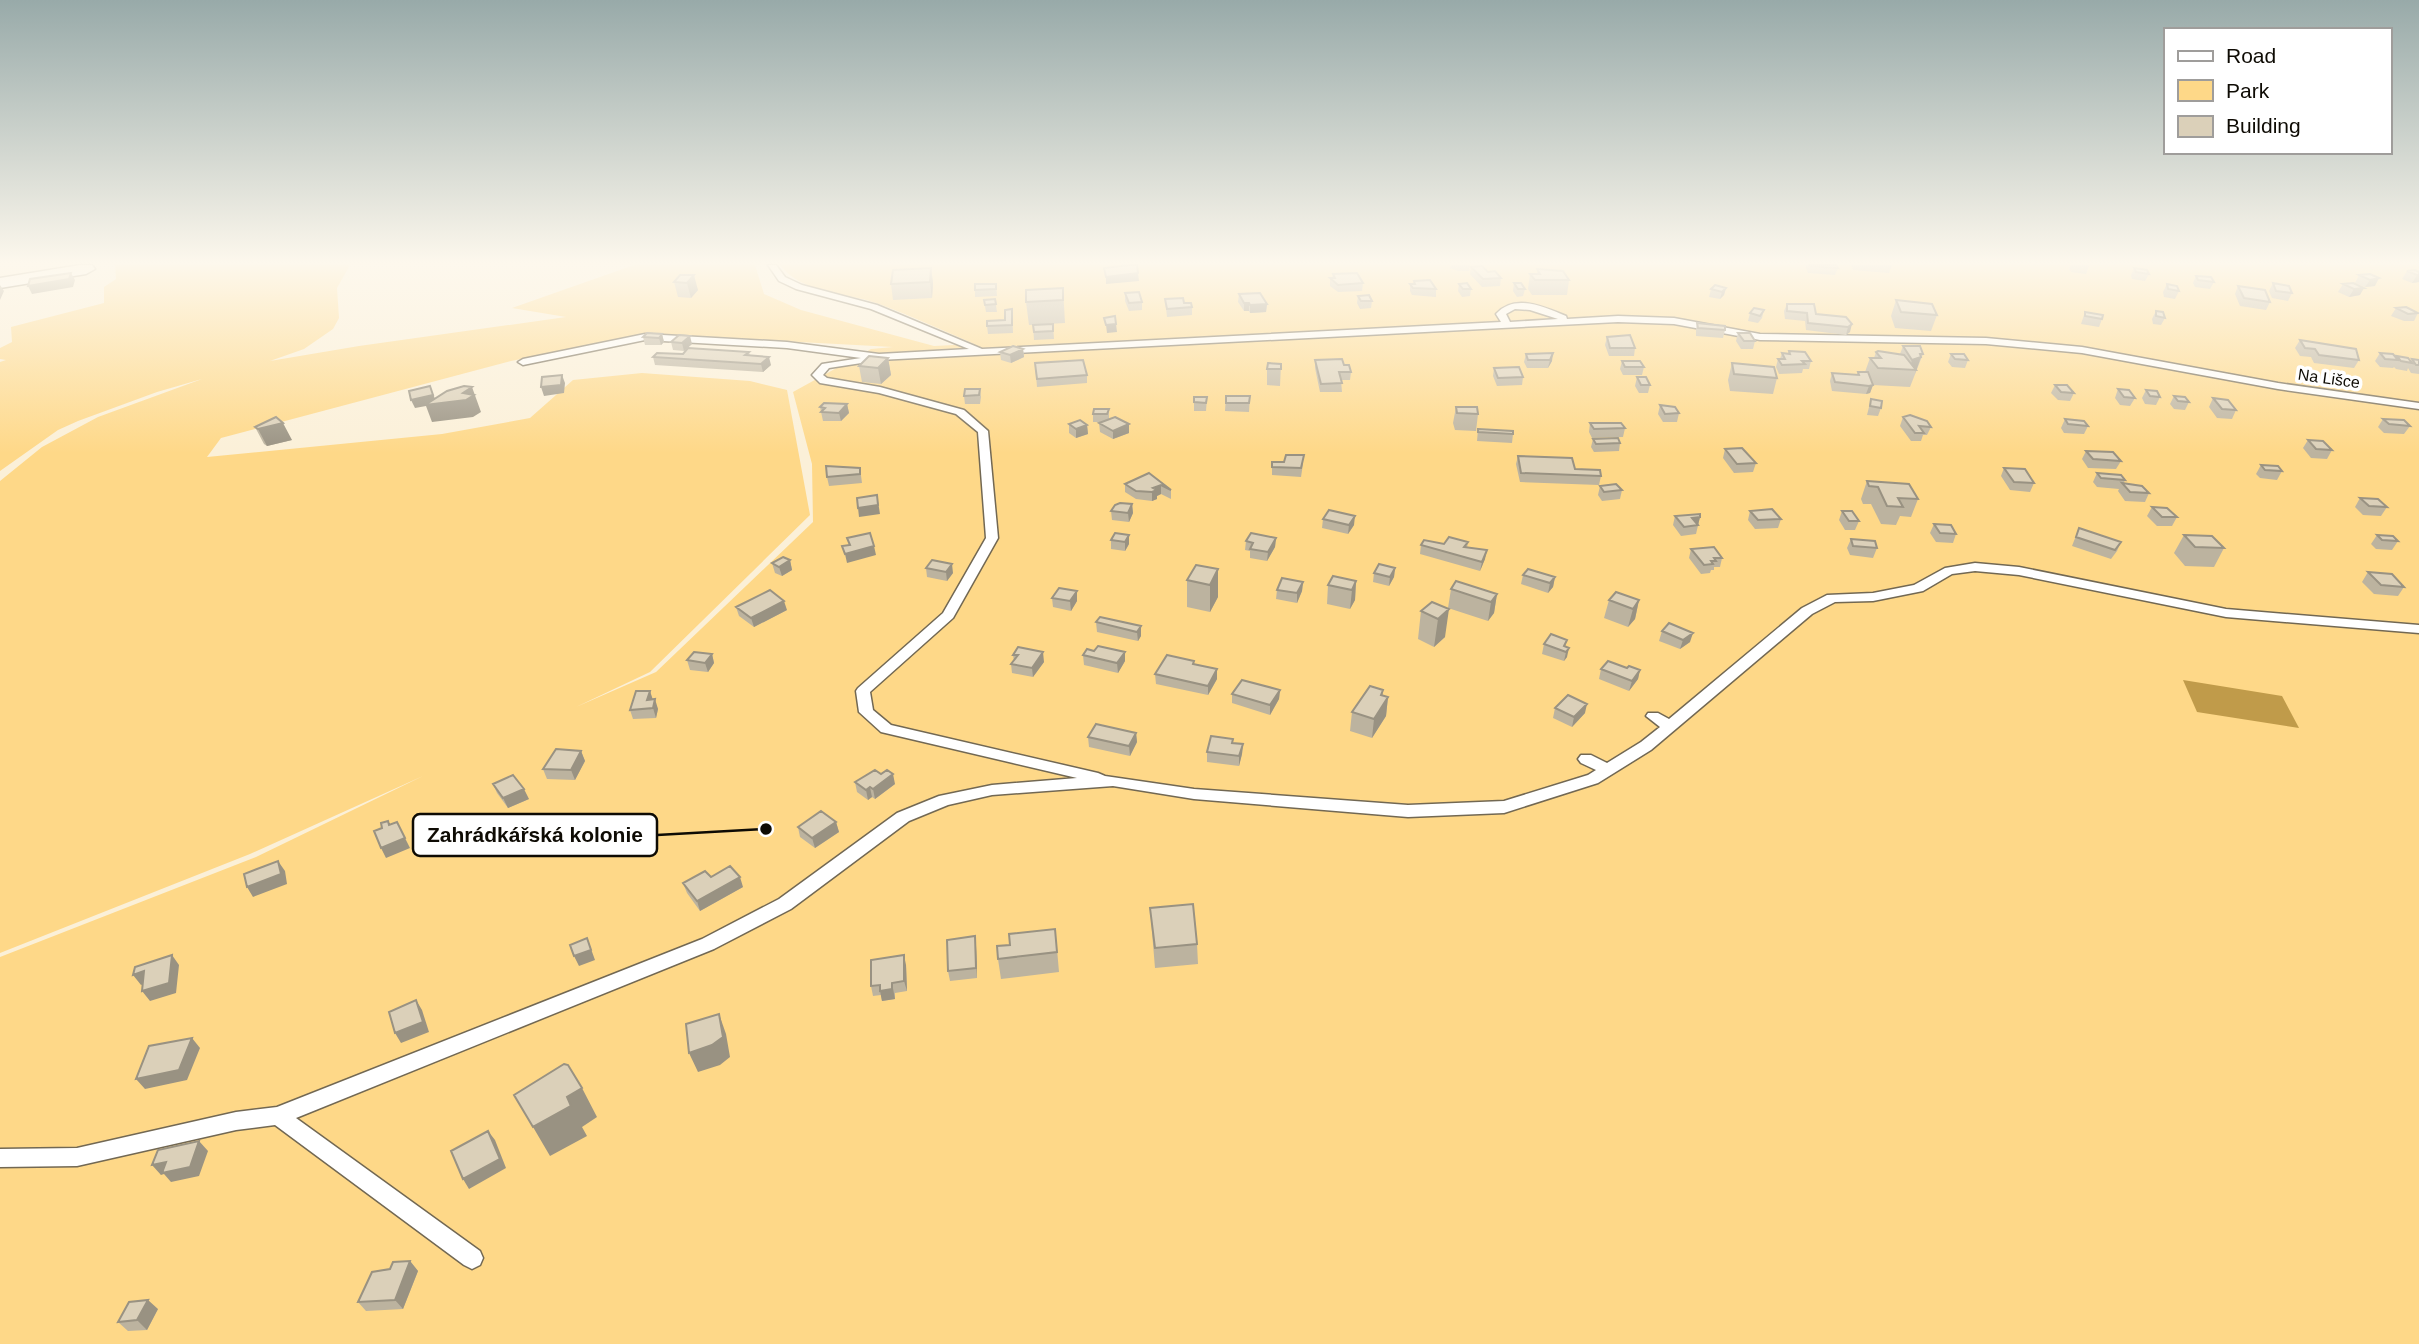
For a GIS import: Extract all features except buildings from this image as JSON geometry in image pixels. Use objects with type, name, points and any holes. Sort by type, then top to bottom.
[{"type":"lane","points":[[925,328],[982,351]]},
{"type":"lane","name":"Na Lišce","points":[[523,362],[645,337],[788,345],[878,357],[1435,328]]},
{"type":"lane","name":"Na Lišce","points":[[1710,328],[1760,337],[1986,341],[2058,348],[2278,386],[2419,406]]},
{"type":"lane","points":[[878,357],[826,366],[817,375],[824,381],[880,390],[960,412],[983,430],[992,538],[948,615],[863,691],[866,712],[886,729],[1113,781],[1194,794],[1408,811],[1504,807],[1593,779],[1646,746],[1800,610],[1832,598],[1873,597],[1918,588],[1949,571],[1975,567],[2019,570],[2226,613],[2419,629]]},
{"type":"lane","points":[[1653,716],[1670,726]]},
{"type":"lane","points":[[1586,760],[1608,770]]},
{"type":"lane","points":[[0,1158],[77,1157],[236,1121],[278,1116],[708,943],[785,904],[903,817],[945,800],[992,790],[1113,781]]},
{"type":"lane","points":[[278,1116],[472,1258]]},
{"type":"green space","points":[[11,328],[334,328],[304,349],[270,361],[489,328],[866,328],[934,346],[974,344],[937,328],[2419,328],[2419,1344],[0,1344],[0,957],[256,857],[423,776],[250,854],[0,953],[0,481],[42,447],[98,417],[202,379],[157,392],[58,430],[0,471],[0,362],[6,360],[0,359],[0,348],[12,342]],"holes":[[[647,334],[893,347],[871,349],[793,392],[812,464],[813,522],[656,672],[576,707],[650,672],[810,515],[787,390],[750,381],[642,373],[573,380],[530,418],[442,434],[207,457],[221,438],[511,361]]]},
{"type":"shaded area","points":[[2183,680],[2282,696],[2299,728],[2197,712]]},
{"type":"place","name":"Zahrádkářská kolonie","points":[[766,829]]}]
